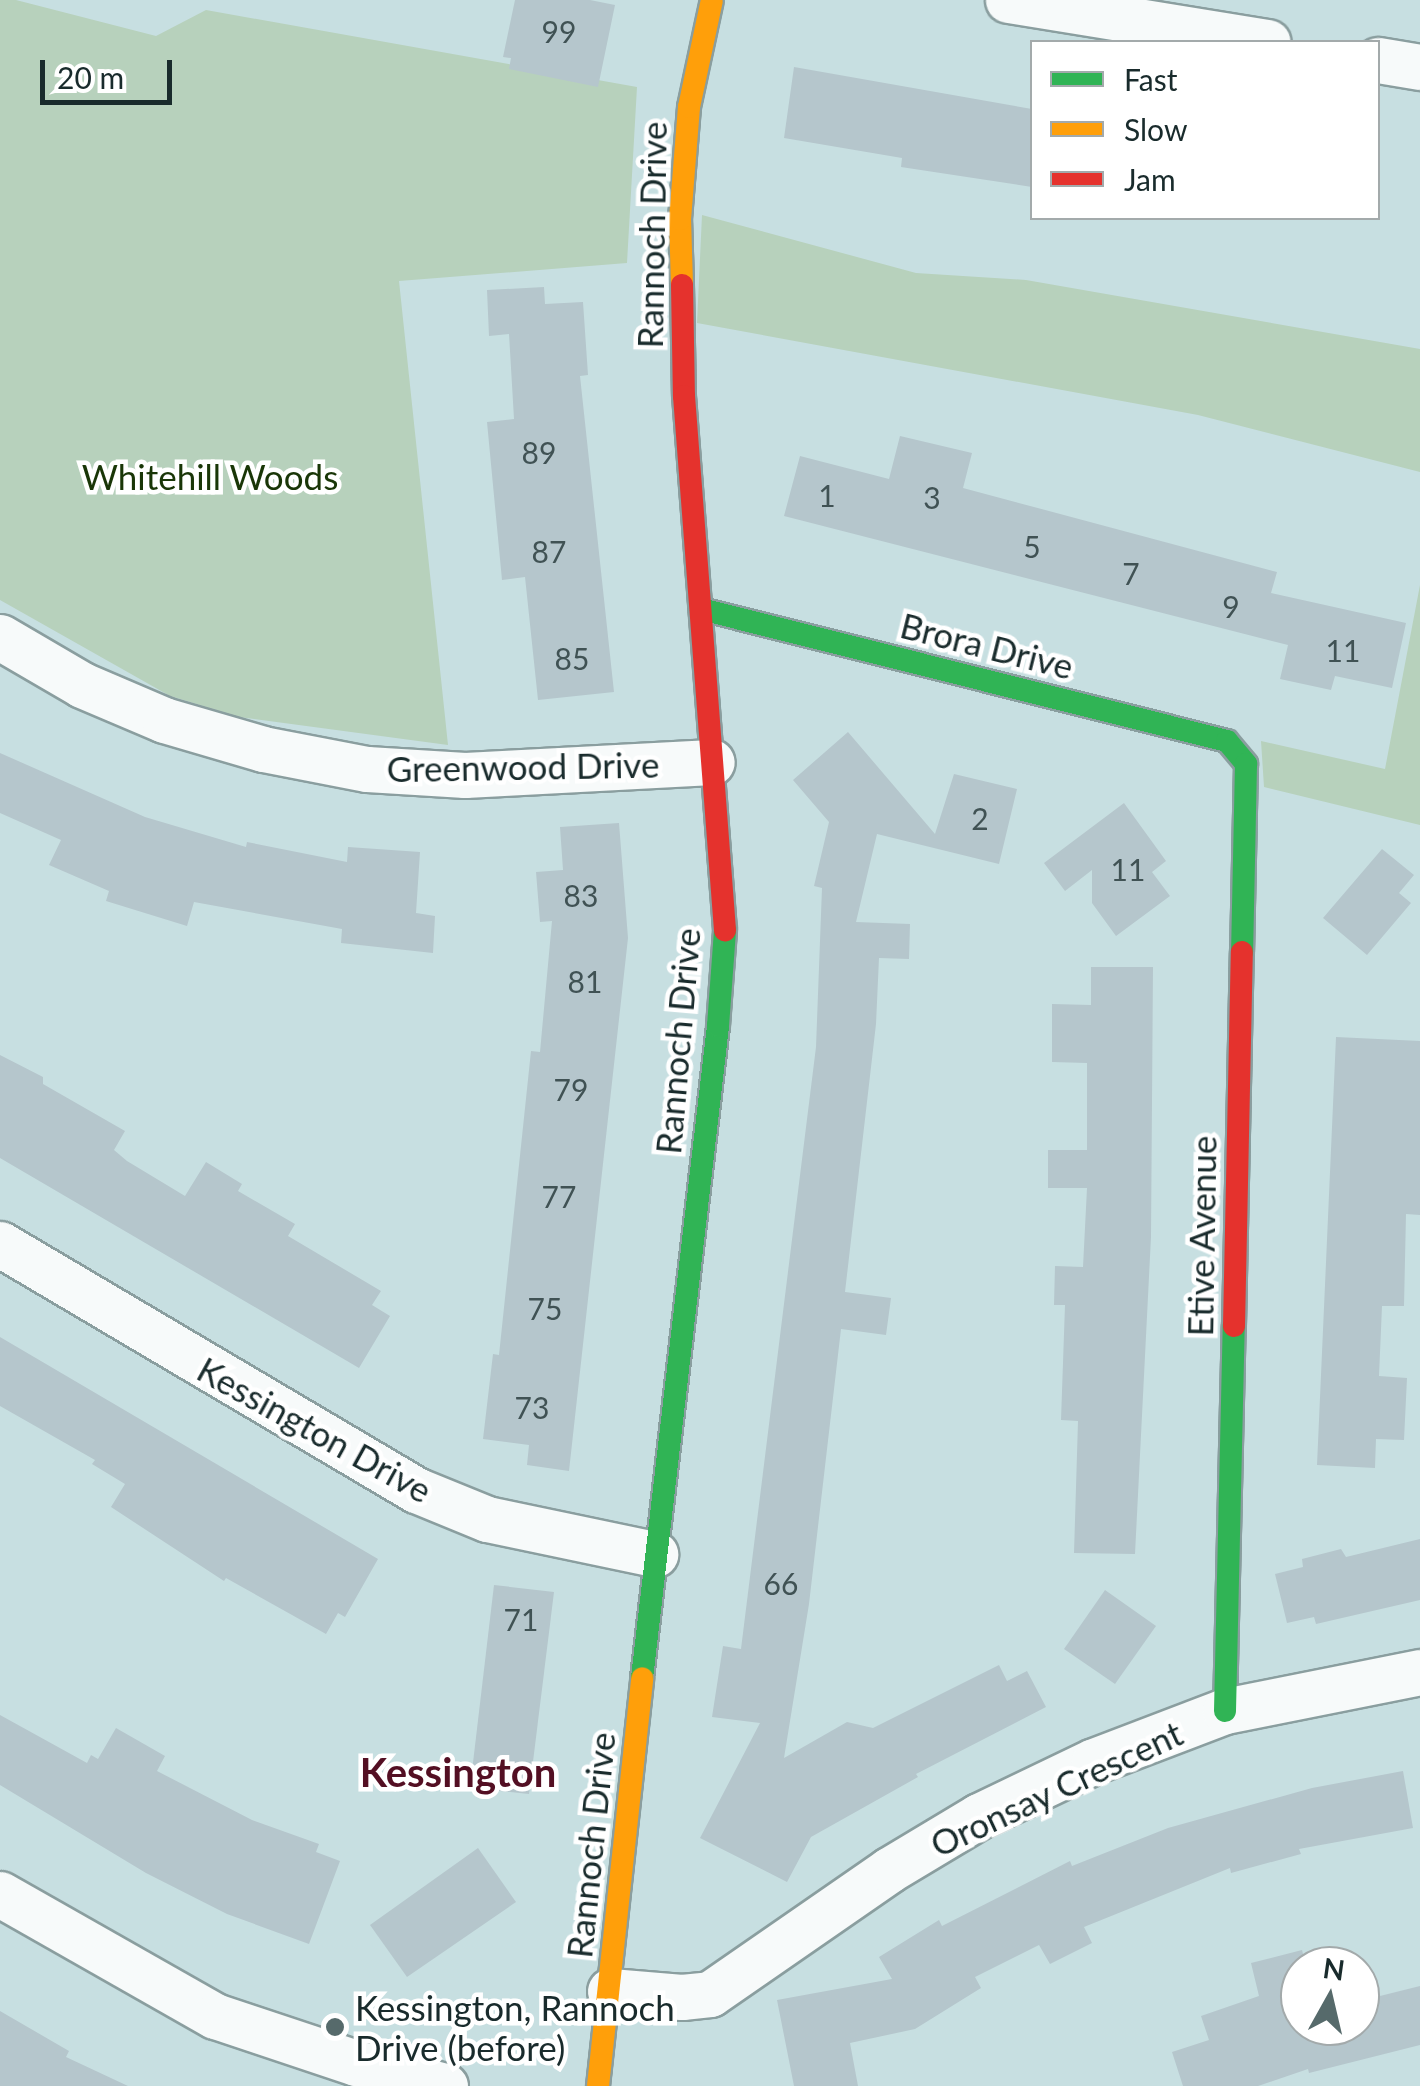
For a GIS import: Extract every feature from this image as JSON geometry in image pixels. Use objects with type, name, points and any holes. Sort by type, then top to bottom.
[{"type":"street","name":"Rannoch Drive","points":[[598,2086],[719,1009],[725,925],[684,396],[680,220],[689,107],[712,0]]},
{"type":"street","points":[[1008,0],[1256,40]]},
{"type":"street","points":[[1380,60],[1420,67]]},
{"type":"street","name":"Brora Drive","points":[[700,609],[1227,741],[1246,764]]},
{"type":"street","name":"Greenwood Drive","points":[[0,636],[82,685],[164,720],[263,749],[367,769],[465,774],[712,762]]},
{"type":"street","name":"Etive Avenue","points":[[1224,1711],[1246,764]]},
{"type":"street","name":"Kessington Drive","points":[[0,1244],[416,1490],[487,1519],[655,1554]]},
{"type":"street","name":"Oronsay Crescent","points":[[610,1991],[682,1997],[710,1994],[889,1870],[979,1816],[1094,1761],[1224,1711],[1420,1672]]},
{"type":"street","points":[[0,1894],[215,2016],[356,2063],[446,2086]]},
{"type":"green space","name":"Whitehill Woods","points":[[0,0],[16,0],[156,36],[206,10],[637,87],[627,263],[399,281],[448,745],[239,717],[170,696],[0,600]]},
{"type":"green space","points":[[702,215],[916,273],[1026,280],[1420,349],[1420,472],[1198,415],[697,323]]},
{"type":"green space","points":[[1420,585],[1420,825],[1264,787],[1261,741],[1385,769]]},
{"type":"building","points":[[515,0],[590,0],[615,5],[598,87],[509,69],[511,58],[503,57]]},
{"type":"building","points":[[794,67],[1030,109],[1030,187],[901,167],[902,158],[784,138]]},
{"type":"building","points":[[544,287],[545,304],[583,302],[588,375],[580,376],[614,692],[538,700],[525,577],[502,580],[487,422],[514,419],[509,334],[489,336],[487,290]]},
{"type":"building","points":[[900,436],[972,453],[963,488],[1277,572],[1271,593],[1406,623],[1392,688],[1335,676],[1331,690],[1280,679],[1288,645],[784,516],[800,456],[889,479]]},
{"type":"building","points":[[848,732],[935,834],[954,774],[1017,789],[999,864],[877,834],[856,922],[910,924],[909,959],[879,958],[876,1024],[845,1292],[891,1298],[886,1335],[841,1329],[809,1604],[784,1758],[847,1722],[873,1728],[999,1665],[1007,1681],[1027,1671],[1046,1707],[916,1774],[918,1777],[811,1837],[787,1882],[700,1838],[760,1723],[712,1717],[723,1646],[741,1649],[816,1047],[822,888],[814,886],[829,822],[793,780]]},
{"type":"building","points":[[0,753],[145,817],[246,847],[247,842],[347,862],[348,847],[420,852],[416,913],[435,916],[433,953],[341,943],[342,929],[194,902],[187,926],[106,901],[109,891],[49,865],[61,840],[0,813]]},
{"type":"building","points":[[1124,803],[1166,861],[1152,872],[1170,896],[1116,936],[1092,903],[1092,870],[1065,891],[1044,863]]},
{"type":"building","points":[[619,823],[628,938],[569,1471],[527,1465],[529,1445],[483,1439],[493,1354],[499,1355],[531,1051],[540,1052],[552,921],[540,922],[536,872],[563,870],[560,827]]},
{"type":"building","points":[[1382,849],[1414,875],[1399,893],[1411,903],[1367,955],[1323,918]]},
{"type":"building","points":[[1091,967],[1153,967],[1151,1237],[1135,1554],[1074,1553],[1078,1421],[1061,1420],[1065,1305],[1054,1305],[1055,1266],[1083,1267],[1087,1188],[1048,1188],[1048,1150],[1087,1150],[1087,1063],[1052,1062],[1052,1004],[1091,1005]]},
{"type":"building","points":[[1336,1037],[1420,1041],[1420,1215],[1406,1214],[1404,1306],[1382,1306],[1379,1376],[1407,1378],[1404,1440],[1376,1439],[1375,1468],[1317,1465]]},
{"type":"building","points":[[0,1055],[43,1077],[43,1084],[125,1131],[114,1150],[127,1161],[185,1196],[206,1162],[242,1184],[238,1191],[295,1224],[288,1236],[381,1291],[372,1305],[390,1316],[359,1368],[0,1158]]},
{"type":"building","points":[[0,1337],[378,1559],[345,1617],[338,1613],[326,1634],[226,1578],[224,1581],[111,1507],[125,1484],[92,1464],[95,1460],[0,1406]]},
{"type":"building","points":[[1420,1539],[1420,1600],[1316,1624],[1314,1617],[1287,1623],[1275,1574],[1303,1567],[1302,1559],[1341,1549],[1346,1557]]},
{"type":"building","points":[[494,1585],[554,1592],[529,1794],[470,1788]]},
{"type":"building","points":[[1105,1590],[1156,1626],[1115,1684],[1064,1649]]},
{"type":"building","points":[[0,1715],[87,1763],[91,1755],[98,1759],[116,1728],[165,1756],[157,1771],[252,1820],[319,1844],[316,1852],[340,1861],[309,1944],[227,1914],[146,1873],[0,1785]]},
{"type":"building","points":[[1403,1771],[1413,1828],[1299,1849],[1301,1854],[1231,1873],[1230,1868],[1084,1927],[1092,1943],[1050,1964],[1039,1945],[975,1977],[981,1988],[915,2029],[850,2043],[858,2086],[794,2086],[777,2000],[892,1979],[879,1957],[939,1920],[942,1926],[1070,1861],[1072,1866],[1168,1828],[1312,1788]]},
{"type":"building","points":[[478,1848],[516,1902],[407,1977],[370,1925]]},
{"type":"building","points":[[1280,1956],[1280,2046],[1380,2046],[1380,1996],[1420,1986],[1420,2045],[1309,2073],[1308,2069],[1258,2086],[1183,2086],[1172,2052],[1209,2040],[1201,2016],[1259,1996],[1251,1963]]},
{"type":"building","points":[[0,2011],[69,2051],[66,2057],[128,2086],[0,2086]]},
{"type":"traffic: fast","points":[[701,609],[1227,741],[1246,764],[1242,952]]},
{"type":"traffic: fast","points":[[642,1678],[718,1026],[725,930]]},
{"type":"traffic: fast","points":[[1225,1711],[1234,1326]]},
{"type":"traffic: slow","points":[[682,285],[680,219],[689,107],[712,0]]},
{"type":"traffic: slow","points":[[598,2086],[642,1678]]},
{"type":"traffic: jam","points":[[682,285],[684,396],[725,930]]},
{"type":"traffic: jam","points":[[1234,1326],[1242,952]]},
{"type":"place","name":"Kessington, Rannoch Drive (before)","points":[[335,2027]]},
{"type":"district","name":"Kessington","points":[[458,1772]]}]
